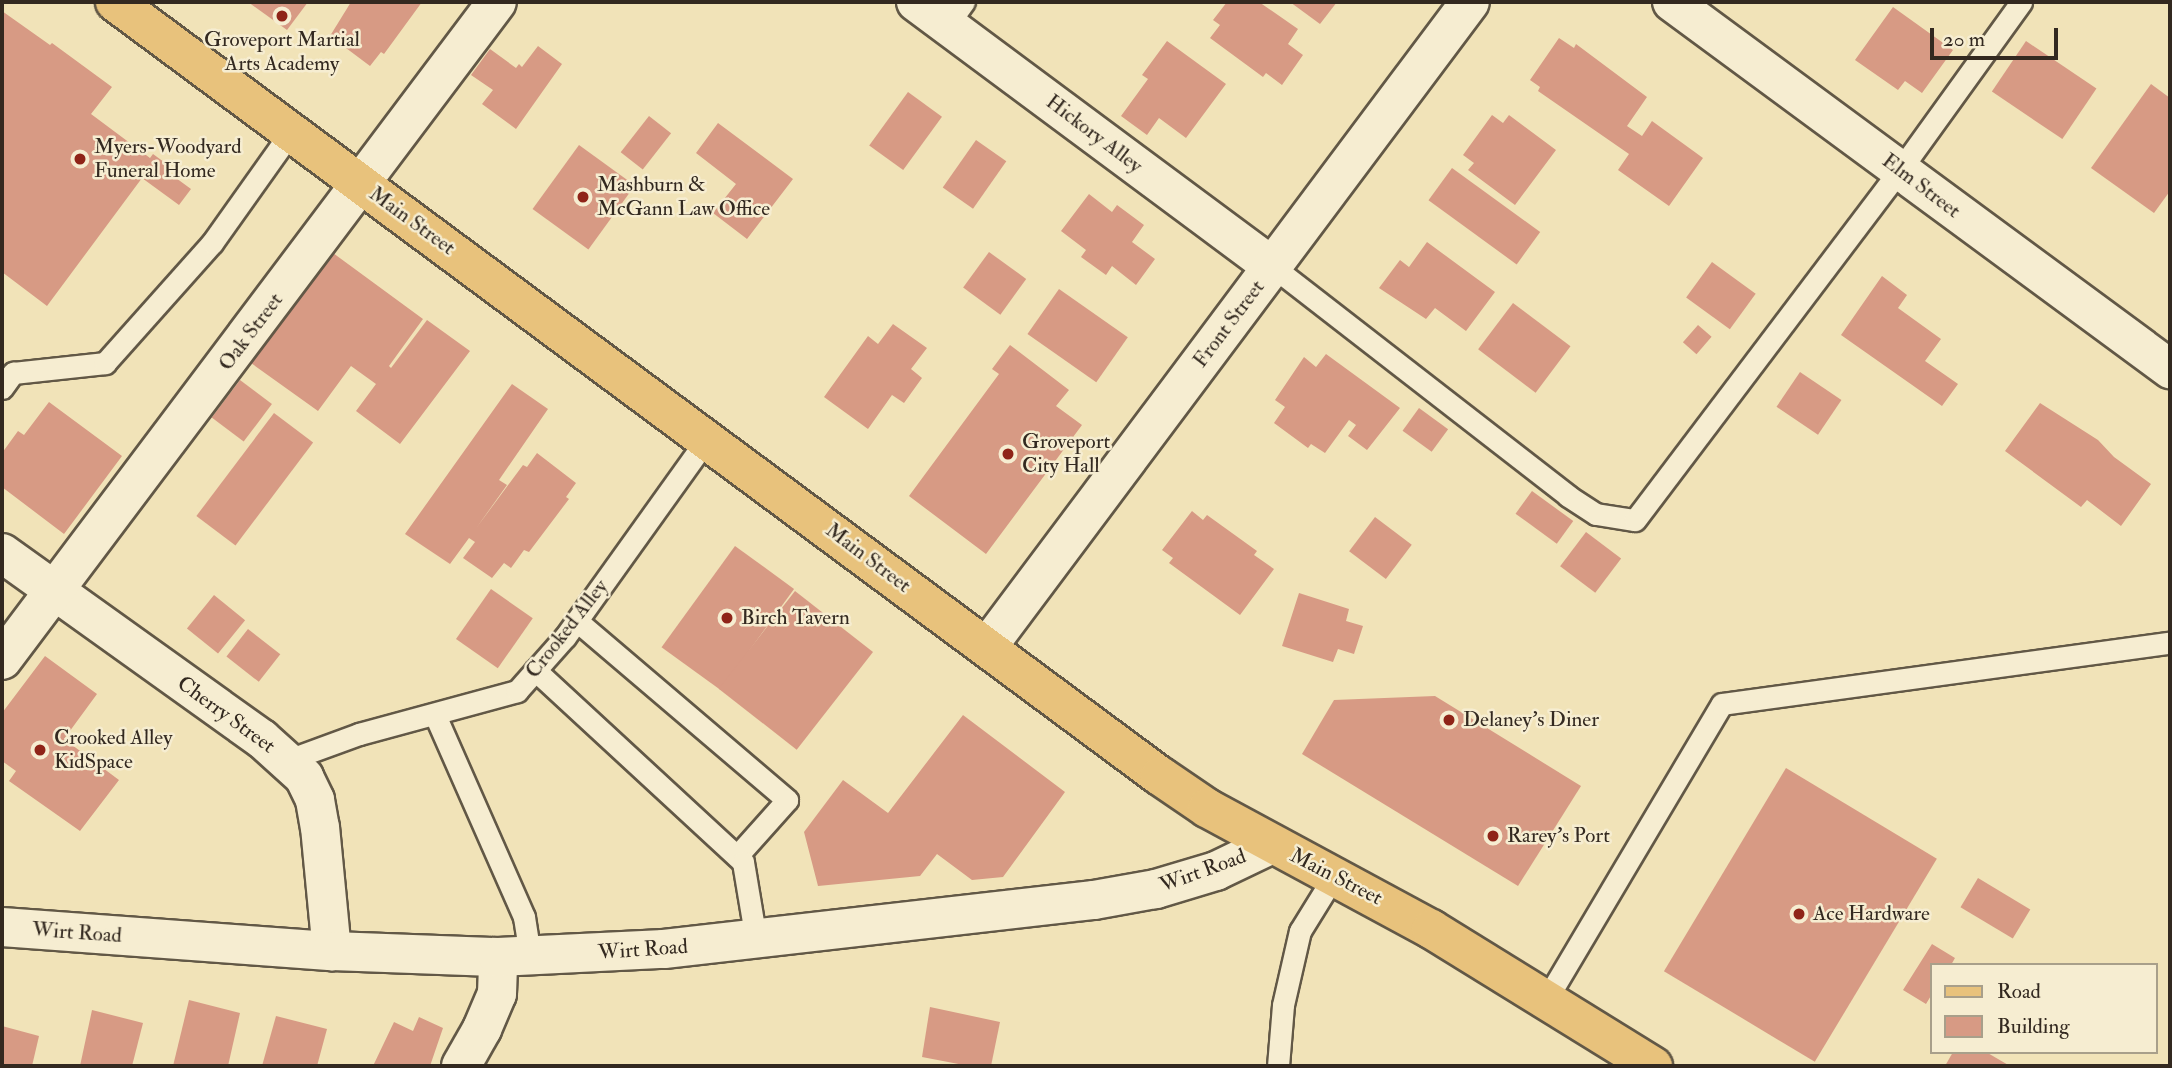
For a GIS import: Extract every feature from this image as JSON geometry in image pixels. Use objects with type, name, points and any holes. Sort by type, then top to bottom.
[{"type":"main road","name":"Main Street","points":[[115,2],[1160,776],[1207,808],[1431,929],[1653,1066]]},
{"type":"street","name":"Oak Street","points":[[2,660],[497,2]]},
{"type":"street","name":"Hickory Alley","points":[[916,2],[955,13],[1272,266]]},
{"type":"street","name":"Front Street","points":[[988,646],[1470,2]]},
{"type":"street","name":"Elm Street","points":[[1672,2],[2170,369]]},
{"type":"street","name":"Cherry Street","points":[[2,553],[288,760],[304,777],[315,800],[332,951]]},
{"type":"street","name":"Wirt Road","points":[[2,927],[332,951],[514,956],[664,949],[1094,901],[1156,889],[1216,871],[1272,844]]},
{"type":"street","points":[[461,1066],[482,1029],[514,956]]},
{"type":"lane","points":[[1272,266],[1568,496],[1596,514],[1635,520],[1900,170],[2021,2]]},
{"type":"lane","points":[[2,388],[13,373],[105,363],[212,243],[291,132]]},
{"type":"lane","name":"Crooked Alley","points":[[288,760],[359,734],[517,691],[577,621],[707,439]]},
{"type":"lane","points":[[577,621],[787,800],[737,856]]},
{"type":"lane","points":[[1546,1000],[1722,704],[2170,643]]},
{"type":"lane","points":[[536,670],[743,862],[757,940]]},
{"type":"lane","points":[[435,715],[524,917],[514,956]]},
{"type":"lane","points":[[1278,1066],[1283,1005],[1300,931],[1314,903],[1334,876]]},
{"type":"building","name":"Groveport Martial Arts Academy","points":[[248,2],[308,2],[287,30]]},
{"type":"building","points":[[351,2],[422,2],[384,54],[381,52],[370,66],[330,36]]},
{"type":"building","points":[[1227,2],[1259,2],[1298,29],[1288,44],[1303,55],[1282,85],[1266,73],[1263,77],[1210,38],[1220,25],[1213,20]]},
{"type":"building","points":[[1290,2],[1337,2],[1320,24]]},
{"type":"building","points":[[1893,7],[1953,50],[1922,93],[1905,81],[1898,90],[1855,60]]},
{"type":"building","name":"Myers-Woodyard Funeral Home","points":[[2,11],[112,87],[91,114],[150,158],[153,154],[168,165],[165,170],[191,189],[179,205],[142,178],[47,306],[2,272]]},
{"type":"building","points":[[1559,38],[1574,48],[1576,44],[1647,97],[1627,126],[1642,136],[1652,121],[1703,158],[1669,206],[1618,170],[1629,154],[1538,91],[1540,87],[1530,80]]},
{"type":"building","points":[[1167,41],[1226,84],[1186,138],[1159,118],[1147,135],[1121,116],[1148,79],[1142,75]]},
{"type":"building","points":[[2026,41],[2096,89],[2062,139],[1992,92]]},
{"type":"building","points":[[538,46],[562,64],[516,129],[482,104],[493,90],[471,75],[490,49],[516,68],[519,64],[522,67]]},
{"type":"building","points":[[2151,84],[2170,98],[2170,191],[2154,213],[2091,168]]},
{"type":"building","points":[[908,92],[942,117],[903,170],[869,145]]},
{"type":"building","points":[[1492,115],[1503,123],[1509,115],[1556,150],[1515,205],[1468,170],[1474,163],[1463,155]]},
{"type":"building","points":[[649,116],[671,133],[643,169],[621,152]]},
{"type":"building","points":[[718,123],[793,179],[747,239],[713,213],[736,184],[696,153]]},
{"type":"building","points":[[976,140],[1006,161],[973,209],[943,188]]},
{"type":"building","name":"Mashburn & McGann Law Office","points":[[579,145],[635,186],[588,249],[533,209]]},
{"type":"building","points":[[1452,168],[1540,232],[1517,264],[1428,200]]},
{"type":"building","points":[[1089,194],[1112,212],[1117,205],[1144,225],[1132,242],[1155,259],[1136,285],[1112,266],[1106,275],[1081,257],[1086,250],[1061,231]]},
{"type":"building","points":[[1427,242],[1495,292],[1466,331],[1435,308],[1426,319],[1379,288],[1400,260],[1409,267]]},
{"type":"building","points":[[989,252],[1026,279],[1000,315],[963,288]]},
{"type":"building","points":[[333,253],[423,319],[389,366],[391,368],[427,320],[470,351],[400,444],[356,411],[376,384],[351,366],[318,411],[251,363]]},
{"type":"building","points":[[1712,262],[1756,294],[1730,329],[1686,298]]},
{"type":"building","points":[[1882,276],[1907,295],[1898,308],[1941,339],[1925,361],[1958,384],[1942,406],[1841,335]]},
{"type":"building","points":[[1059,289],[1128,337],[1096,382],[1027,334]]},
{"type":"building","points":[[1513,303],[1571,346],[1536,393],[1478,349]]},
{"type":"building","points":[[893,324],[927,348],[911,369],[922,378],[904,403],[892,395],[868,429],[824,397],[868,336],[878,344]]},
{"type":"building","points":[[1698,325],[1712,337],[1696,354],[1683,342]]},
{"type":"building","points":[[1010,345],[1069,390],[1056,406],[1082,425],[986,554],[909,496],[999,374],[992,369]]},
{"type":"building","points":[[1326,354],[1400,408],[1367,450],[1348,436],[1356,425],[1349,420],[1325,453],[1311,444],[1308,448],[1274,423],[1285,407],[1275,400],[1304,357],[1316,367]]},
{"type":"building","points":[[1800,372],[1841,400],[1818,435],[1777,407]]},
{"type":"building","points":[[240,380],[272,404],[244,442],[212,418]]},
{"type":"building","points":[[512,384],[548,409],[499,480],[507,485],[477,527],[523,465],[527,467],[537,453],[576,483],[566,497],[569,499],[529,552],[524,550],[511,568],[504,563],[492,578],[463,558],[475,542],[469,538],[450,564],[405,534]]},
{"type":"building","points":[[49,402],[122,456],[64,534],[2,487],[2,453],[18,431],[24,435]]},
{"type":"building","points":[[2040,403],[2098,440],[2114,457],[2151,484],[2121,526],[2087,500],[2081,507],[2005,451]]},
{"type":"building","points":[[1419,408],[1448,429],[1432,452],[1403,431]]},
{"type":"building","points":[[274,413],[313,442],[235,546],[196,516]]},
{"type":"building","points":[[1532,491],[1573,521],[1557,544],[1516,514]]},
{"type":"building","points":[[1192,511],[1203,520],[1207,515],[1257,551],[1254,555],[1274,569],[1240,615],[1169,563],[1173,558],[1162,550]]},
{"type":"building","points":[[1375,517],[1412,545],[1386,579],[1349,551]]},
{"type":"building","points":[[1586,532],[1621,558],[1595,593],[1560,566]]},
{"type":"building","name":"Birch Tavern","points":[[735,546],[794,589],[721,690],[662,647]]},
{"type":"building","points":[[491,589],[533,618],[498,668],[456,639]]},
{"type":"building","points":[[795,591],[873,652],[797,750],[719,689]]},
{"type":"building","points":[[1299,593],[1349,609],[1346,621],[1363,626],[1354,654],[1338,649],[1333,662],[1282,646]]},
{"type":"building","points":[[214,595],[245,620],[218,654],[187,628]]},
{"type":"building","points":[[248,629],[280,654],[259,682],[226,657]]},
{"type":"building","name":"Crooked Alley KidSpace","points":[[45,656],[97,694],[64,739],[119,780],[80,831],[9,781],[16,771],[2,761],[2,713]]},
{"type":"building","name":"Rarey's Port","points":[[1435,696],[1581,786],[1518,886],[1302,754],[1334,700]]},
{"type":"building","points":[[963,715],[1065,792],[1003,877],[972,880],[937,854],[920,876],[818,886],[804,832],[843,780],[888,813]]},
{"type":"building","name":"Ace Hardware","points":[[1786,768],[1937,859],[1815,1062],[1664,971]]},
{"type":"building","points":[[1978,878],[2030,909],[2013,939],[1960,907]]},
{"type":"building","points":[[1932,944],[1955,958],[1952,963],[1930,963],[1930,997],[1926,1004],[1903,990]]},
{"type":"building","points":[[189,1000],[240,1013],[228,1066],[173,1066]]},
{"type":"building","points":[[930,1007],[1000,1022],[991,1066],[969,1066],[922,1057]]},
{"type":"building","points":[[92,1010],[143,1023],[132,1066],[80,1066]]},
{"type":"building","points":[[276,1016],[327,1029],[317,1066],[262,1066]]},
{"type":"building","points":[[419,1017],[443,1028],[430,1066],[373,1066],[394,1022],[413,1031]]},
{"type":"building","points":[[2,1026],[39,1036],[32,1066],[2,1066]]},
{"type":"building","points":[[1952,1054],[1989,1054],[2010,1066],[1945,1066]]},
{"type":"place","name":"Groveport Martial Arts Academy","points":[[282,16]]},
{"type":"place","name":"Myers-Woodyard Funeral Home","points":[[80,159]]},
{"type":"place","name":"Mashburn & McGann Law Office","points":[[583,197]]},
{"type":"place","name":"Groveport City Hall","points":[[1008,454]]},
{"type":"place","name":"Birch Tavern","points":[[727,618]]},
{"type":"place","name":"Delaney's Diner","points":[[1449,720]]},
{"type":"place","name":"Crooked Alley KidSpace","points":[[40,750]]},
{"type":"place","name":"Rarey's Port","points":[[1493,836]]},
{"type":"place","name":"Ace Hardware","points":[[1799,914]]}]
